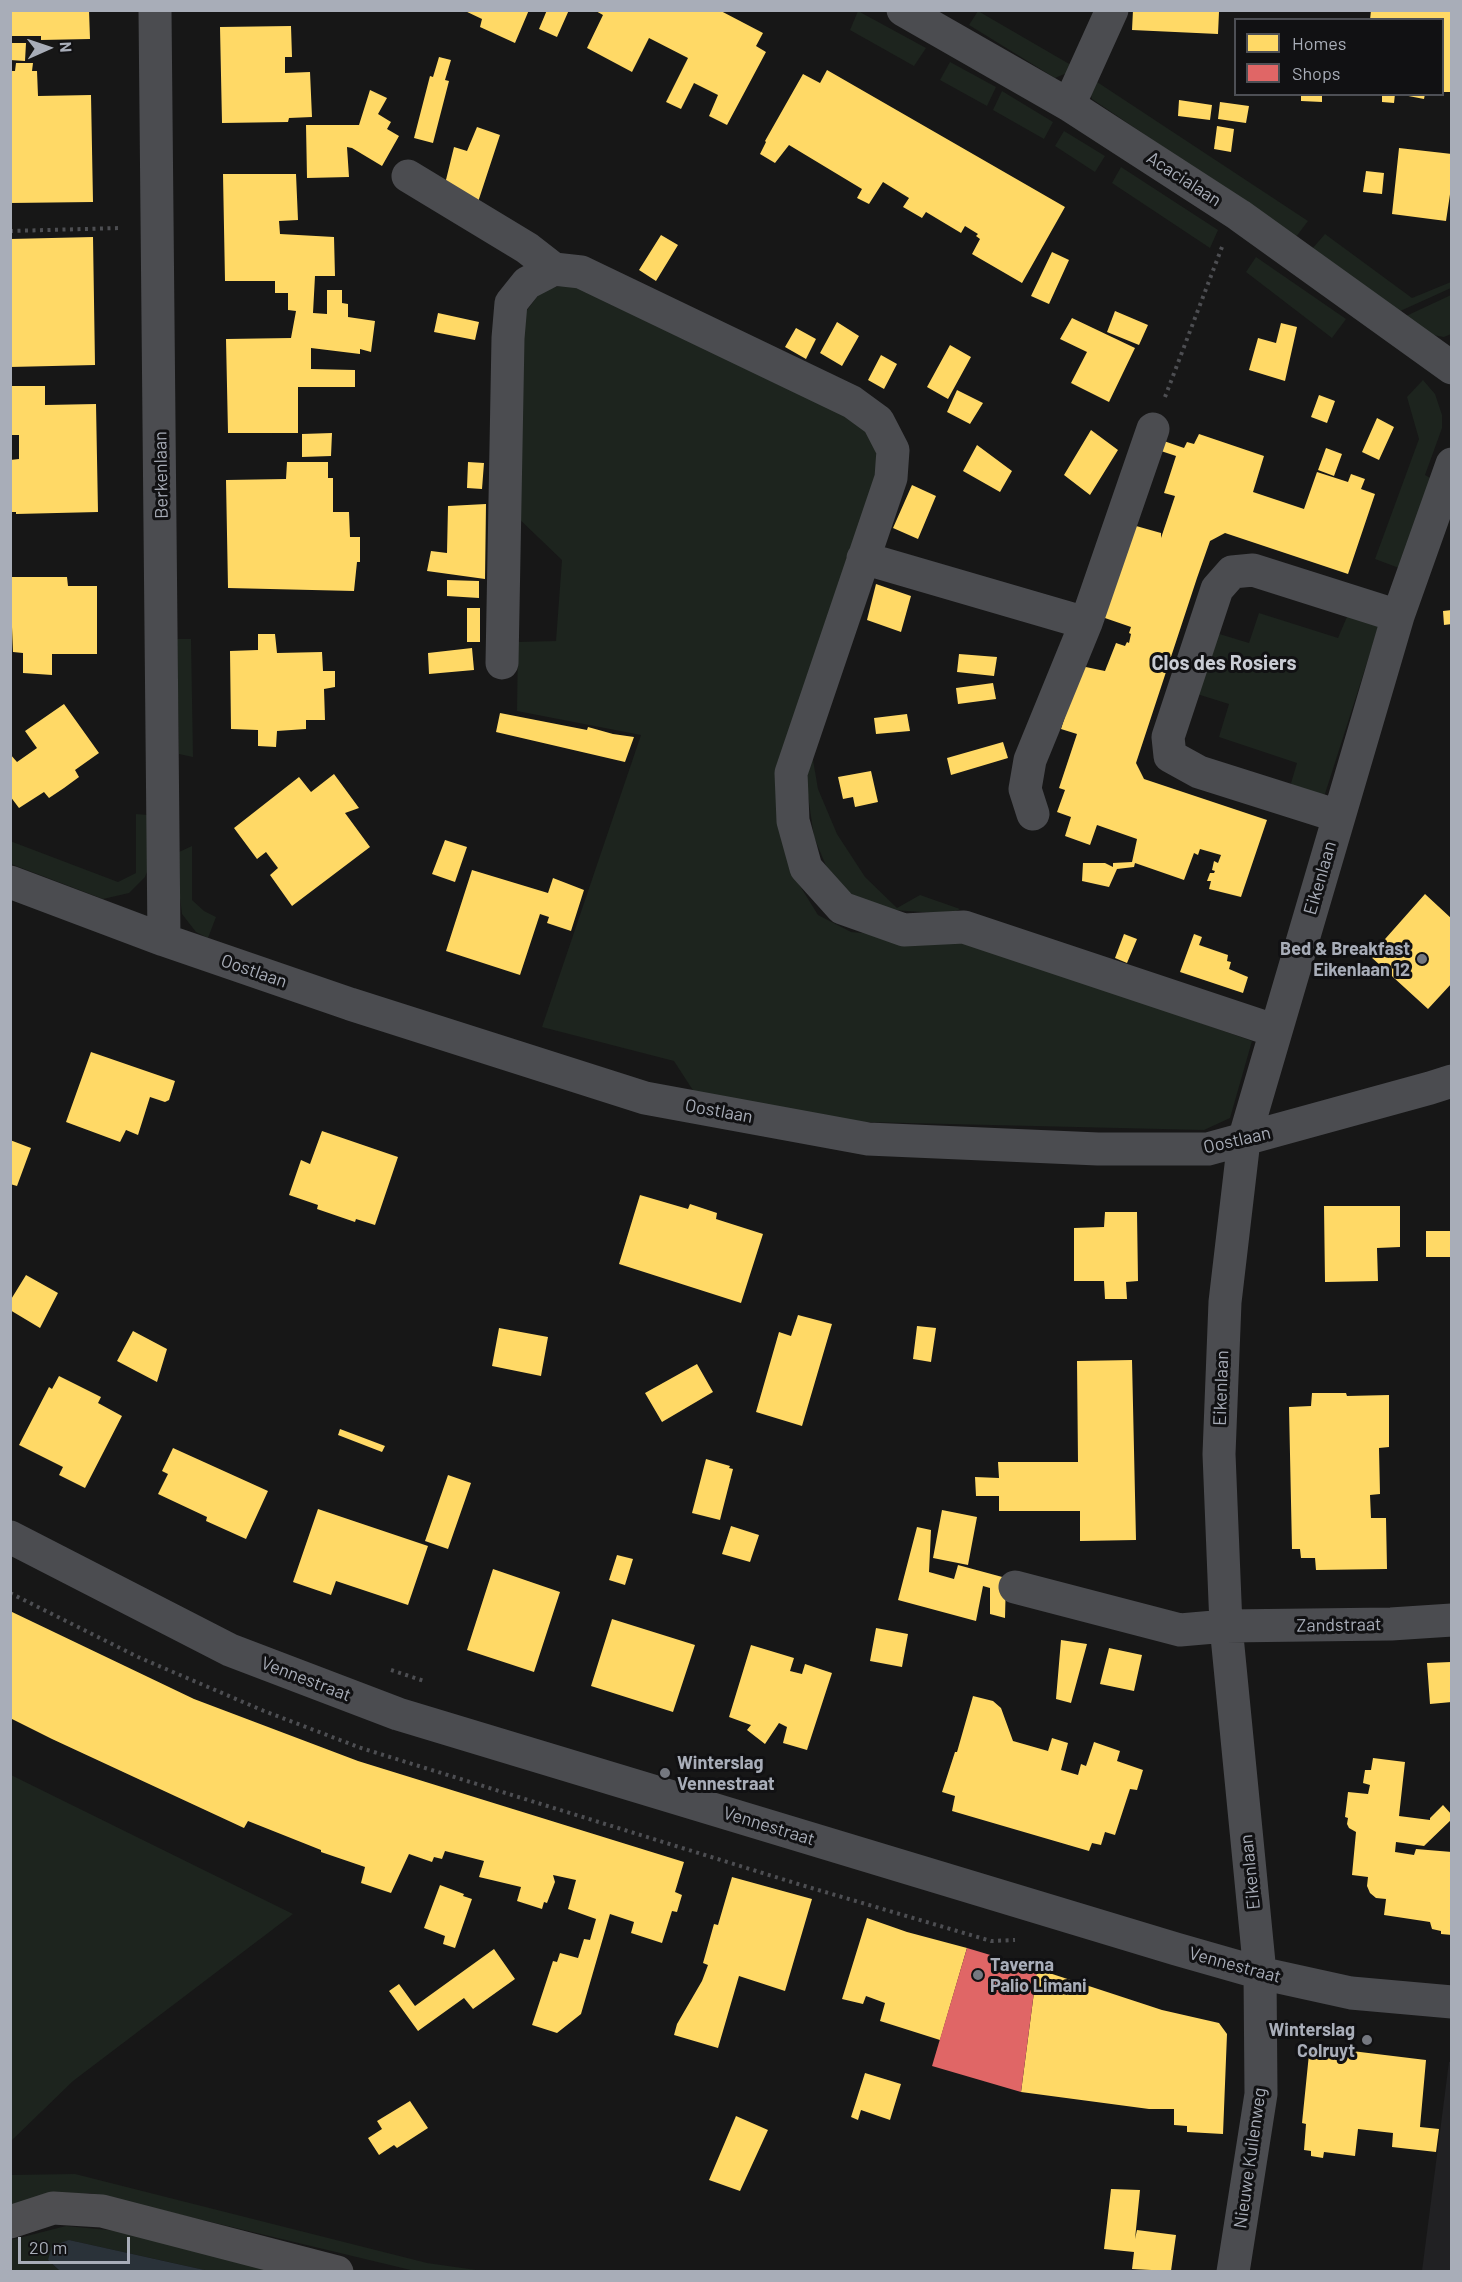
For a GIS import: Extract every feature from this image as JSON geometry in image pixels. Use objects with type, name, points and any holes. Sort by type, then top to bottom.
[{"type":"highway","points":[[10,2222],[53,2208],[102,2211],[337,2271]]},
{"type":"street","name":"Berkenlaan","points":[[155,10],[159,228],[164,940]]},
{"type":"street","name":"Acacialaan","points":[[903,10],[1069,105],[1239,215],[1452,368]]},
{"type":"street","points":[[1069,105],[1112,10]]},
{"type":"street","points":[[408,176],[527,248],[554,269],[581,272],[852,402],[878,421],[893,450],[891,478],[791,773],[793,821],[806,867],[842,908],[904,930],[964,927],[1276,1031]]},
{"type":"street","points":[[502,663],[508,338],[511,303],[527,282],[554,269]]},
{"type":"street","points":[[1033,814],[1025,789],[1030,760],[1086,623],[1153,429]]},
{"type":"street","name":"Eikenlaan","points":[[1260,1972],[1226,1626],[1219,1454],[1225,1302],[1244,1140],[1398,616],[1452,465]]},
{"type":"street","points":[[863,558],[1086,623]]},
{"type":"street","points":[[1338,816],[1199,772],[1170,756],[1168,737],[1217,589],[1232,572],[1253,570],[1398,616]]},
{"type":"street","name":"Oostlaan","points":[[10,882],[164,940],[350,1004],[645,1098],[868,1138],[1098,1149],[1208,1149],[1452,1080]]},
{"type":"street","name":"Vennestraat","points":[[10,1538],[231,1650],[398,1714],[1176,1949],[1260,1972],[1351,1993],[1452,2002]]},
{"type":"street","name":"Zandstraat","points":[[1015,1587],[1180,1630],[1226,1626],[1391,1624],[1452,1620]]},
{"type":"street","name":"Nieuwe Kuilenweg","points":[[1242,2269],[1261,2094],[1260,1972]]},
{"type":"path","points":[[10,231],[159,228]]},
{"type":"path","points":[[1153,429],[1219,252]]},
{"type":"path","points":[[390,1670],[434,1685]]},
{"type":"shaded area","points":[[858,11],[926,48],[914,66],[850,30]]},
{"type":"shaded area","points":[[978,11],[1071,65],[1074,70],[1055,78],[969,25]]},
{"type":"shaded area","points":[[950,62],[996,87],[987,106],[940,80]]},
{"type":"shaded area","points":[[1091,78],[1308,221],[1296,237],[1092,99],[1088,85]]},
{"type":"shaded area","points":[[1002,91],[1053,122],[1044,139],[993,110]]},
{"type":"shaded area","points":[[1064,131],[1105,156],[1095,172],[1055,146]]},
{"type":"shaded area","points":[[1121,167],[1218,230],[1210,248],[1112,183]]},
{"type":"shaded area","points":[[1325,234],[1412,298],[1451,282],[1451,288],[1398,312],[1312,249]]},
{"type":"shaded area","points":[[1256,257],[1346,319],[1332,338],[1246,272]]},
{"type":"shaded area","points":[[570,284],[859,418],[872,430],[880,471],[776,773],[800,886],[818,915],[851,932],[971,942],[1252,1041],[1230,1118],[1204,1130],[864,1122],[696,1095],[674,1061],[542,1027],[641,735],[517,711],[518,642],[556,641],[562,560],[514,514],[522,317],[542,290]]},
{"type":"shaded area","points":[[1451,295],[1451,334],[1444,337],[1427,334],[1404,317]]},
{"type":"shaded area","points":[[1423,380],[1435,394],[1442,415],[1442,428],[1425,475],[1432,479],[1399,568],[1375,559],[1419,439],[1407,397]]},
{"type":"shaded area","points":[[1349,612],[1380,622],[1323,800],[1289,790],[1297,763],[1219,737],[1229,704],[1197,694],[1216,633],[1249,643],[1259,613],[1338,638]]},
{"type":"shaded area","points":[[177,639],[191,639],[193,757],[179,754]]},
{"type":"shaded area","points":[[812,754],[818,789],[837,834],[865,877],[897,908],[920,895],[960,909],[950,914],[893,910],[848,894],[829,873],[814,837],[806,782]]},
{"type":"shaded area","points":[[136,814],[148,815],[150,864],[145,877],[129,893],[103,899],[11,864],[10,841],[118,882],[136,873]]},
{"type":"shaded area","points":[[192,846],[192,900],[204,911],[216,917],[208,938],[196,932],[182,914],[179,852]]},
{"type":"shaded area","points":[[11,1775],[293,1914],[73,2081],[11,2141]]},
{"type":"shaded area","points":[[1449,2062],[1452,2062],[1451,2271],[1422,2271]]},
{"type":"shaded area","points":[[75,2174],[427,2263],[483,2271],[415,2271],[90,2193],[33,2199],[11,2206],[10,2175]]},
{"type":"shaded area","points":[[66,2226],[118,2231],[274,2271],[209,2271],[69,2240],[48,2260],[60,2271],[11,2272],[11,2240]]},
{"type":"shaded area","points":[[69,2240],[209,2271],[60,2271],[48,2260],[52,2246]]},
{"type":"building: Homes","points":[[10,10],[89,10],[90,39],[41,40],[41,36],[10,36]]},
{"type":"building: Homes","points":[[463,10],[529,10],[515,43],[480,27],[482,19]]},
{"type":"building: Homes","points":[[547,10],[569,10],[557,37],[539,29]]},
{"type":"building: Homes","points":[[594,10],[719,10],[763,33],[756,46],[766,52],[727,125],[709,116],[718,95],[694,83],[681,109],[666,102],[688,58],[649,38],[632,72],[587,48],[603,15]]},
{"type":"building: Homes","points":[[1133,10],[1219,12],[1218,34],[1132,30]]},
{"type":"building: Homes","points":[[1371,10],[1452,10],[1452,92],[1444,92],[1444,18],[1370,18]]},
{"type":"building: Homes","points":[[291,26],[292,57],[285,57],[285,73],[310,72],[312,117],[289,118],[288,122],[222,123],[220,27]]},
{"type":"building: Homes","points":[[10,43],[26,43],[25,61],[10,60]]},
{"type":"building: Homes","points":[[439,57],[451,60],[445,80],[449,81],[433,143],[414,138],[430,76],[433,77]]},
{"type":"building: Homes","points":[[16,63],[33,63],[32,71],[37,71],[38,96],[91,95],[93,202],[10,203],[10,71],[15,71]]},
{"type":"building: Homes","points":[[827,70],[1065,207],[1022,283],[972,254],[980,239],[976,236],[978,234],[965,226],[961,233],[926,212],[922,218],[903,207],[909,198],[883,182],[869,204],[857,198],[862,189],[789,145],[775,163],[760,154],[803,74],[820,83]]},
{"type":"building: Homes","points":[[370,90],[387,98],[378,114],[391,122],[387,129],[399,136],[382,166],[347,147],[349,177],[307,178],[306,125],[359,125]]},
{"type":"building: Homes","points":[[1301,96],[1322,96],[1322,102],[1301,101]]},
{"type":"building: Homes","points":[[1382,96],[1395,96],[1394,103],[1382,102]]},
{"type":"building: Homes","points":[[1408,96],[1425,96],[1424,99]]},
{"type":"building: Homes","points":[[1179,100],[1212,105],[1210,120],[1178,116]]},
{"type":"building: Homes","points":[[1220,102],[1249,106],[1246,123],[1218,119]]},
{"type":"building: Homes","points":[[1217,126],[1234,129],[1231,152],[1214,149]]},
{"type":"building: Homes","points":[[477,127],[500,135],[478,202],[445,184],[454,147],[467,151]]},
{"type":"building: Homes","points":[[1399,148],[1452,154],[1452,181],[1446,221],[1392,214]]},
{"type":"building: Homes","points":[[1366,171],[1384,173],[1382,194],[1363,192]]},
{"type":"building: Homes","points":[[223,174],[296,174],[298,220],[279,221],[280,234],[334,237],[335,276],[315,276],[313,313],[327,314],[327,290],[342,290],[342,303],[348,304],[348,317],[375,321],[371,352],[360,349],[360,354],[311,348],[311,369],[355,370],[355,387],[298,387],[298,433],[228,433],[226,339],[291,338],[296,311],[288,310],[288,293],[275,293],[275,281],[225,281]]},
{"type":"building: Homes","points":[[661,235],[678,245],[656,281],[639,270]]},
{"type":"building: Homes","points":[[93,237],[95,365],[10,367],[10,239]]},
{"type":"building: Homes","points":[[1052,252],[1069,260],[1049,304],[1031,296]]},
{"type":"building: Homes","points":[[1115,311],[1148,325],[1139,345],[1107,332]]},
{"type":"building: Homes","points":[[438,313],[479,322],[475,340],[434,332]]},
{"type":"building: Homes","points":[[1072,318],[1135,348],[1109,402],[1071,383],[1087,352],[1060,339]]},
{"type":"building: Homes","points":[[837,322],[859,336],[842,366],[820,353]]},
{"type":"building: Homes","points":[[1281,323],[1297,327],[1285,381],[1249,370],[1258,338],[1276,343]]},
{"type":"building: Homes","points":[[796,328],[816,339],[806,359],[785,347]]},
{"type":"building: Homes","points":[[950,345],[971,357],[948,399],[927,387]]},
{"type":"building: Homes","points":[[881,355],[897,364],[884,389],[868,380]]},
{"type":"building: Homes","points":[[12,386],[45,386],[45,405],[96,404],[98,512],[16,514],[16,512],[10,512],[10,460],[19,459],[19,435],[11,435]]},
{"type":"building: Homes","points":[[957,390],[983,403],[970,424],[947,412]]},
{"type":"building: Homes","points":[[1319,395],[1335,401],[1327,423],[1311,417]]},
{"type":"building: Homes","points":[[1377,418],[1394,427],[1379,460],[1362,452]]},
{"type":"building: Homes","points":[[1091,430],[1118,450],[1090,495],[1064,475]]},
{"type":"building: Homes","points":[[332,433],[331,456],[302,457],[302,434]]},
{"type":"building: Homes","points":[[1199,434],[1264,456],[1253,492],[1304,509],[1317,472],[1348,482],[1351,474],[1365,479],[1361,489],[1375,494],[1348,574],[1225,533],[1210,541],[1197,578],[1136,763],[1144,779],[1267,820],[1241,897],[1209,889],[1211,881],[1207,881],[1210,873],[1215,871],[1212,870],[1214,861],[1218,863],[1221,855],[1200,849],[1198,855],[1194,853],[1184,880],[1135,863],[1134,867],[1117,869],[1109,887],[1082,881],[1083,863],[1105,863],[1113,867],[1113,863],[1132,862],[1137,839],[1097,825],[1090,845],[1065,836],[1071,817],[1057,812],[1065,790],[1059,788],[1077,734],[1061,729],[1081,666],[1105,671],[1116,643],[1125,646],[1127,642],[1129,643],[1131,627],[1102,617],[1129,524],[1161,533],[1161,538],[1175,496],[1164,493],[1176,456],[1158,450],[1161,440],[1184,448],[1187,442],[1194,444]]},
{"type":"building: Homes","points":[[977,445],[1012,471],[1000,492],[963,471]]},
{"type":"building: Homes","points":[[1326,448],[1342,454],[1334,476],[1318,470]]},
{"type":"building: Homes","points":[[287,462],[328,462],[328,478],[333,478],[333,512],[349,512],[350,537],[360,537],[360,562],[357,562],[354,591],[228,588],[226,480],[286,479]]},
{"type":"building: Homes","points":[[468,462],[484,463],[482,489],[467,488]]},
{"type":"building: Homes","points":[[912,485],[936,496],[918,539],[893,528]]},
{"type":"building: Homes","points":[[486,504],[485,579],[427,571],[431,551],[447,553],[448,506]]},
{"type":"building: Homes","points":[[10,577],[67,577],[68,586],[97,586],[97,654],[52,654],[52,675],[23,673],[23,653],[13,652]]},
{"type":"building: Homes","points":[[447,580],[479,581],[479,598],[447,596]]},
{"type":"building: Homes","points":[[876,584],[911,596],[901,632],[867,620]]},
{"type":"building: Homes","points":[[467,608],[480,608],[480,642],[467,642]]},
{"type":"building: Homes","points":[[1452,610],[1452,624],[1444,625],[1443,611]]},
{"type":"building: Homes","points":[[258,634],[275,634],[277,653],[322,652],[323,671],[335,671],[335,687],[324,689],[325,720],[306,720],[306,729],[277,731],[276,747],[258,746],[258,730],[231,729],[230,651],[258,650]]},
{"type":"building: Homes","points":[[472,648],[474,670],[429,674],[428,653]]},
{"type":"building: Homes","points":[[959,654],[997,657],[994,676],[957,672]]},
{"type":"building: Homes","points":[[993,683],[996,699],[958,704],[956,688]]},
{"type":"building: Homes","points":[[64,704],[99,753],[75,770],[79,777],[64,788],[49,798],[44,792],[19,808],[10,796],[10,754],[17,762],[37,748],[25,731]]},
{"type":"building: Homes","points":[[500,713],[634,737],[625,762],[496,732]]},
{"type":"building: Homes","points":[[907,714],[910,731],[876,734],[874,718]]},
{"type":"building: Homes","points":[[1003,742],[1008,758],[951,775],[947,758]]},
{"type":"building: Homes","points":[[871,771],[878,802],[855,807],[853,797],[843,799],[838,777]]},
{"type":"building: Homes","points":[[334,774],[359,808],[345,813],[370,847],[292,906],[270,875],[278,868],[266,852],[257,859],[234,828],[299,777],[311,792]]},
{"type":"building: Homes","points":[[445,840],[467,847],[455,882],[432,874]]},
{"type":"building: Homes","points":[[472,870],[548,893],[553,878],[584,890],[571,931],[547,923],[549,917],[540,914],[520,975],[446,951]]},
{"type":"building: Homes","points":[[1425,894],[1452,919],[1452,983],[1428,1009],[1370,956]]},
{"type":"building: Homes","points":[[1124,934],[1137,939],[1127,963],[1115,958]]},
{"type":"building: Homes","points":[[1194,934],[1202,937],[1199,945],[1228,955],[1227,961],[1231,962],[1229,969],[1248,977],[1243,993],[1180,972]]},
{"type":"building: Homes","points":[[91,1052],[175,1081],[169,1100],[165,1102],[150,1097],[138,1135],[126,1130],[120,1142],[66,1122]]},
{"type":"building: Homes","points":[[322,1131],[398,1157],[375,1225],[356,1219],[355,1222],[317,1209],[318,1205],[289,1195],[301,1160],[310,1164]]},
{"type":"building: Homes","points":[[10,1140],[31,1148],[17,1186],[10,1184]]},
{"type":"building: Homes","points":[[640,1195],[688,1209],[690,1204],[717,1213],[716,1219],[763,1234],[741,1303],[619,1264]]},
{"type":"building: Homes","points":[[1324,1206],[1400,1206],[1400,1247],[1377,1248],[1378,1281],[1325,1282]]},
{"type":"building: Homes","points":[[1105,1212],[1137,1212],[1138,1281],[1126,1282],[1127,1299],[1105,1299],[1104,1281],[1074,1281],[1074,1228],[1104,1227]]},
{"type":"building: Homes","points":[[1426,1231],[1452,1231],[1452,1257],[1426,1257]]},
{"type":"building: Homes","points":[[26,1275],[58,1293],[40,1328],[10,1310],[10,1301]]},
{"type":"building: Homes","points":[[798,1315],[832,1324],[802,1426],[756,1412],[779,1332],[791,1336]]},
{"type":"building: Homes","points":[[917,1326],[936,1328],[931,1362],[913,1359]]},
{"type":"building: Homes","points":[[499,1328],[548,1337],[541,1376],[492,1366]]},
{"type":"building: Homes","points":[[133,1331],[167,1349],[157,1382],[117,1361]]},
{"type":"building: Homes","points":[[1132,1360],[1136,1540],[1080,1541],[1080,1511],[999,1511],[999,1496],[976,1496],[975,1477],[999,1478],[998,1462],[1078,1462],[1077,1361]]},
{"type":"building: Homes","points":[[697,1364],[713,1392],[662,1422],[645,1393]]},
{"type":"building: Homes","points":[[59,1376],[101,1397],[98,1403],[122,1416],[85,1488],[59,1475],[63,1467],[19,1445],[49,1387],[52,1389]]},
{"type":"building: Homes","points":[[1312,1393],[1346,1393],[1347,1396],[1389,1395],[1389,1447],[1379,1448],[1380,1494],[1370,1495],[1371,1518],[1386,1518],[1387,1569],[1316,1570],[1315,1558],[1301,1558],[1300,1549],[1292,1549],[1289,1407],[1311,1406]]},
{"type":"building: Homes","points":[[340,1429],[385,1446],[382,1452],[338,1435]]},
{"type":"building: Homes","points":[[173,1448],[268,1491],[246,1539],[206,1521],[207,1517],[158,1494],[168,1474],[162,1471]]},
{"type":"building: Homes","points":[[706,1459],[733,1469],[720,1520],[692,1513]]},
{"type":"building: Homes","points":[[448,1475],[471,1483],[448,1549],[425,1541]]},
{"type":"building: Homes","points":[[318,1509],[428,1546],[408,1605],[336,1581],[331,1595],[293,1582]]},
{"type":"building: Homes","points":[[942,1510],[977,1517],[968,1565],[933,1558]]},
{"type":"building: Homes","points":[[731,1526],[759,1535],[750,1562],[722,1554]]},
{"type":"building: Homes","points":[[917,1527],[931,1530],[929,1572],[954,1579],[958,1565],[1006,1578],[1005,1618],[990,1614],[990,1588],[983,1586],[976,1621],[898,1600]]},
{"type":"building: Homes","points":[[617,1555],[633,1559],[625,1585],[609,1580]]},
{"type":"building: Homes","points":[[493,1569],[560,1592],[534,1672],[467,1650]]},
{"type":"building: Homes","points":[[10,1611],[194,1699],[358,1761],[684,1862],[675,1892],[682,1895],[677,1912],[672,1911],[662,1943],[631,1933],[634,1922],[610,1914],[581,2014],[557,2033],[532,2025],[553,1961],[557,1962],[560,1953],[578,1958],[584,1939],[590,1940],[596,1919],[568,1909],[576,1880],[553,1875],[555,1882],[547,1903],[544,1902],[542,1909],[517,1901],[521,1887],[479,1877],[484,1861],[445,1851],[442,1859],[434,1857],[432,1862],[409,1854],[391,1893],[361,1883],[365,1867],[321,1852],[321,1850],[248,1821],[244,1828],[52,1739],[10,1718]]},
{"type":"building: Homes","points":[[612,1619],[695,1645],[673,1712],[591,1686]]},
{"type":"building: Homes","points":[[876,1628],[908,1634],[902,1667],[870,1661]]},
{"type":"building: Homes","points":[[1061,1640],[1087,1644],[1071,1703],[1056,1699]]},
{"type":"building: Homes","points":[[751,1645],[794,1658],[790,1671],[802,1674],[805,1664],[832,1673],[807,1750],[783,1743],[787,1727],[779,1723],[765,1744],[747,1730],[751,1725],[729,1717]]},
{"type":"building: Homes","points":[[1109,1648],[1142,1655],[1134,1691],[1100,1684]]},
{"type":"building: Homes","points":[[1451,1662],[1452,1702],[1430,1704],[1427,1663]]},
{"type":"building: Homes","points":[[973,1696],[993,1701],[1001,1708],[1013,1741],[1048,1751],[1052,1738],[1068,1743],[1061,1770],[1078,1775],[1081,1764],[1086,1766],[1094,1742],[1120,1751],[1117,1761],[1143,1770],[1137,1790],[1130,1789],[1115,1835],[1105,1832],[1101,1845],[1092,1843],[1089,1851],[952,1811],[955,1796],[942,1792],[955,1752],[957,1752]]},
{"type":"building: Homes","points":[[1373,1758],[1405,1762],[1399,1816],[1430,1820],[1443,1805],[1452,1815],[1452,1819],[1424,1846],[1396,1842],[1395,1852],[1414,1855],[1416,1849],[1452,1852],[1452,1935],[1441,1934],[1441,1931],[1432,1929],[1430,1922],[1384,1915],[1386,1899],[1376,1898],[1370,1893],[1367,1886],[1368,1877],[1352,1875],[1356,1832],[1349,1828],[1348,1818],[1345,1817],[1348,1792],[1368,1794],[1370,1785],[1363,1783],[1365,1770],[1371,1770]]},
{"type":"building: Homes","points":[[732,1877],[812,1899],[785,1991],[739,1976],[718,2048],[674,2035],[677,2024],[702,1981],[708,1965],[703,1963],[714,1924],[718,1925]]},
{"type":"building: Homes","points":[[440,1885],[472,1899],[455,1948],[443,1944],[445,1936],[424,1928]]},
{"type":"building: Homes","points":[[867,1918],[907,1932],[967,1948],[940,2040],[880,2021],[885,2003],[866,1996],[863,2004],[842,1999]]},
{"type":"building: Homes","points":[[494,1949],[515,1979],[473,2009],[464,1998],[418,2031],[389,1991],[399,1984],[415,2006]]},
{"type":"building: Homes","points":[[1037,1969],[1162,2010],[1219,2023],[1227,2034],[1223,2134],[1187,2132],[1187,2126],[1174,2125],[1174,2109],[1149,2109],[1021,2092]]},
{"type":"building: Homes","points":[[1319,2047],[1426,2060],[1420,2127],[1439,2129],[1436,2152],[1392,2147],[1393,2133],[1358,2129],[1355,2156],[1324,2152],[1323,2158],[1311,2156],[1311,2151],[1304,2150],[1306,2124],[1302,2123],[1309,2054]]},
{"type":"building: Homes","points":[[865,2073],[901,2084],[890,2120],[861,2110],[858,2120],[851,2117]]},
{"type":"building: Homes","points":[[410,2101],[428,2128],[397,2148],[394,2145],[379,2155],[368,2138],[382,2129],[377,2121]]},
{"type":"building: Homes","points":[[736,2116],[768,2130],[740,2191],[709,2180]]},
{"type":"building: Homes","points":[[1111,2189],[1140,2190],[1135,2239],[1137,2230],[1176,2235],[1171,2271],[1132,2269],[1134,2252],[1104,2249]]},
{"type":"building: Shops","points":[[967,1948],[1037,1969],[1021,2092],[932,2066]]},
{"type":"place","name":"Bed & Breakfast Eikenlaan 12","points":[[1422,959]]},
{"type":"place","name":"Winterslag Vennestraat","points":[[665,1773]]},
{"type":"place","name":"Taverna Palio Limani","points":[[978,1975]]},
{"type":"place","name":"Winterslag Colruyt","points":[[1367,2040]]},
{"type":"district","name":"Clos des Rosiers","points":[[1224,663]]}]
